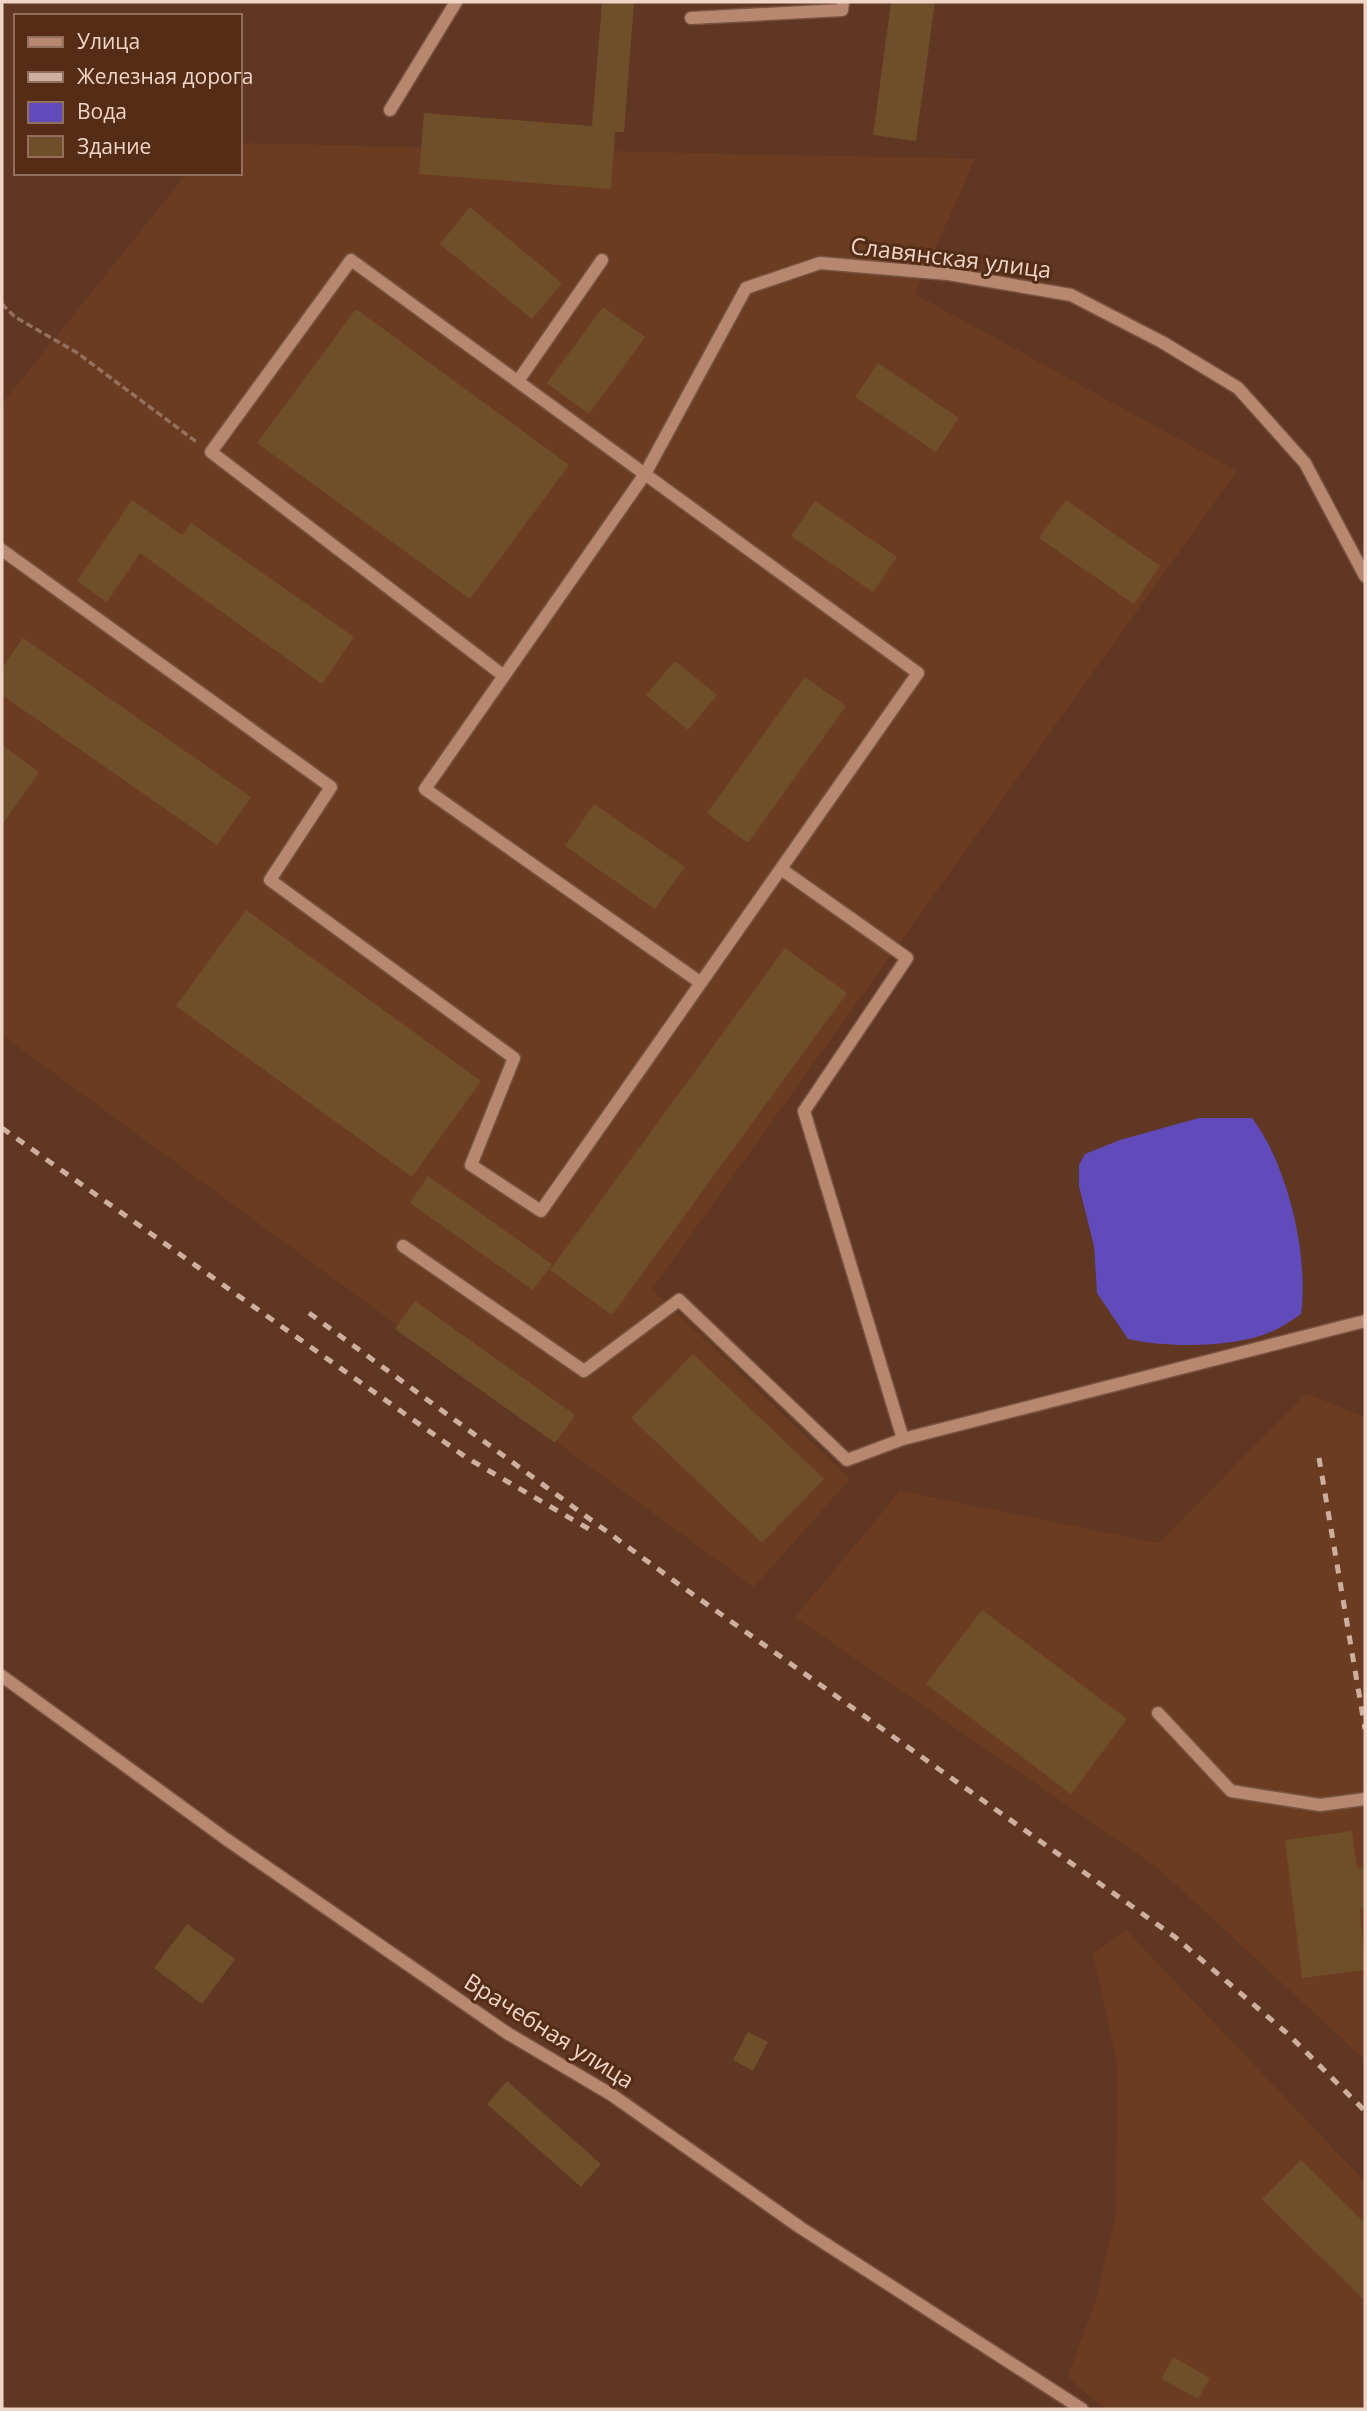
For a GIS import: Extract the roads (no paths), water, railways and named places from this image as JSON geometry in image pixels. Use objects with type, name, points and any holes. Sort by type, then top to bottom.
[{"type":"street","points":[[390,110],[456,2]]},
{"type":"street","points":[[691,18],[842,10],[843,2]]},
{"type":"street","points":[[2,550],[331,787],[270,880],[514,1058],[471,1164],[541,1211],[918,673],[351,260],[211,452],[504,676]]},
{"type":"street","points":[[518,381],[602,260]]},
{"type":"street","name":"Славянская улица","points":[[645,474],[746,288],[820,263],[948,274],[1071,295],[1162,342],[1238,388],[1305,463],[1365,576]]},
{"type":"street","points":[[645,474],[425,789],[701,983]]},
{"type":"street","points":[[781,869],[907,958],[804,1111],[903,1439]]},
{"type":"street","points":[[403,1246],[584,1371],[678,1300],[848,1460],[903,1439],[1365,1321]]},
{"type":"street","name":"Врачебная улица","points":[[2,1676],[226,1839],[507,2033],[612,2095],[801,2228],[1082,2409]]},
{"type":"street","points":[[1158,1713],[1231,1791],[1320,1805],[1365,1799]]},
{"type":"water","points":[[1199,1118],[1252,1118],[1265,1138],[1285,1185],[1299,1239],[1303,1291],[1301,1314],[1273,1331],[1240,1341],[1181,1345],[1128,1339],[1097,1293],[1094,1246],[1079,1186],[1079,1165],[1085,1154],[1120,1140]]},
{"type":"railway","points":[[2,1128],[467,1458],[594,1532]]},
{"type":"railway","points":[[309,1313],[677,1583],[1175,1937],[1289,2035],[1365,2111]]},
{"type":"railway","points":[[1319,1458],[1365,1729]]}]
